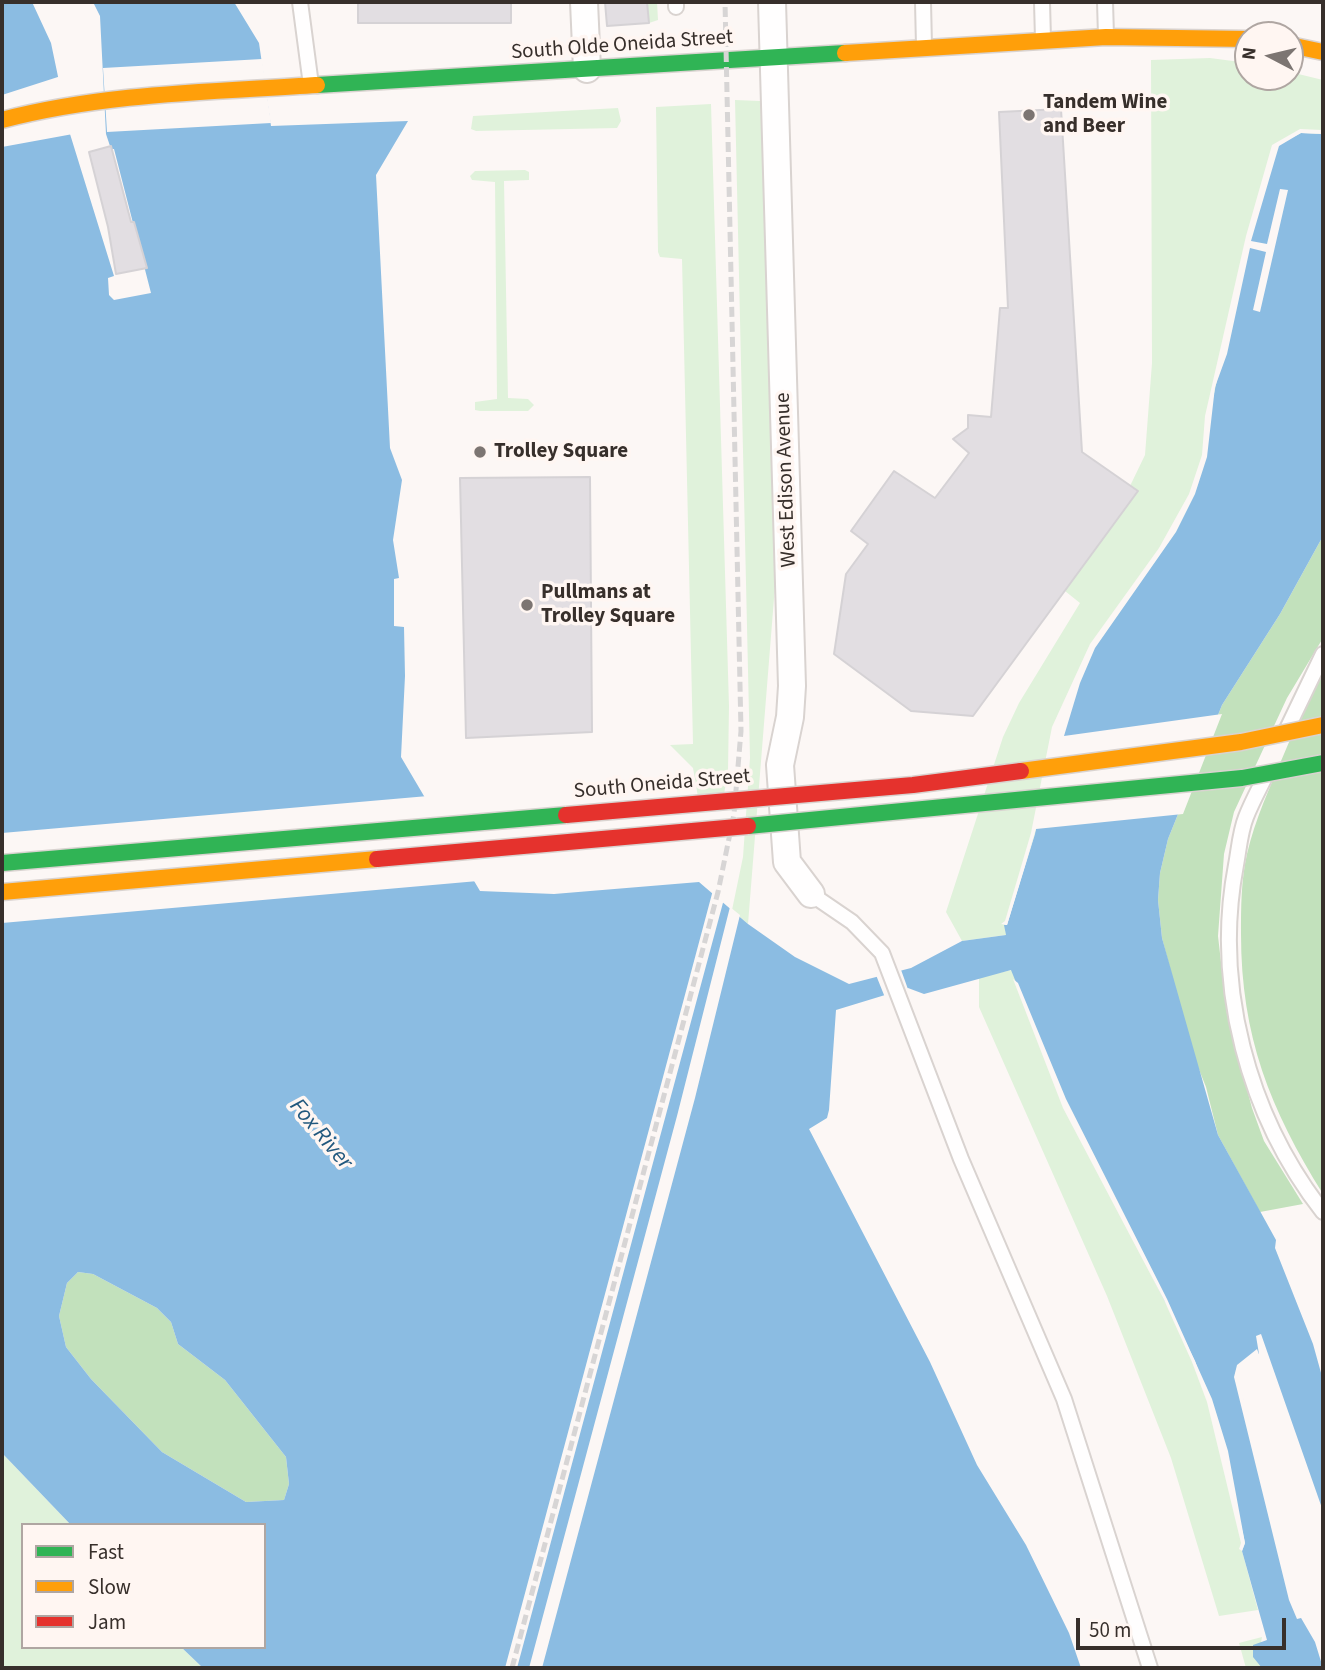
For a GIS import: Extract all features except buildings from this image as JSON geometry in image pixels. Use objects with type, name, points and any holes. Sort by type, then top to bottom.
[{"type":"main road","name":"South Olde Oneida Street","points":[[2,120],[105,98],[1106,37],[1234,39]]},
{"type":"main road","points":[[1304,47],[1322,49]]},
{"type":"main road","name":"South Oneida Street","points":[[2,863],[913,785],[1241,742],[1323,725]]},
{"type":"main road","points":[[2,892],[949,808],[1242,778],[1323,763]]},
{"type":"street","points":[[584,2],[587,69]]},
{"type":"street","name":"West Edison Avenue","points":[[772,2],[792,686],[790,717],[779,765],[787,862],[811,894]]},
{"type":"lane","points":[[300,2],[311,86]]},
{"type":"lane","points":[[923,2],[924,47]]},
{"type":"lane","points":[[1042,2],[1044,41]]},
{"type":"lane","points":[[1105,2],[1106,37]]},
{"type":"lane","points":[[1323,654],[1245,819],[1230,899],[1230,981],[1244,1055],[1266,1119],[1298,1179],[1323,1212]]},
{"type":"lane","points":[[811,894],[852,922],[882,953],[961,1159],[1064,1399],[1150,1668]]},
{"type":"green space","points":[[647,2],[657,2],[658,20],[649,23]]},
{"type":"green space","points":[[1210,58],[1234,61],[1234,91],[1304,91],[1304,75],[1323,80],[1323,134],[1301,133],[1192,495],[1035,834],[1005,925],[1006,935],[962,941],[946,912],[1003,737],[1019,703],[1080,603],[1065,591],[1130,486],[1145,455],[1152,363],[1151,60]]},
{"type":"green space","points":[[735,100],[760,101],[763,106],[775,586],[748,924],[732,910],[743,857],[750,758]]},
{"type":"green space","points":[[711,104],[729,706],[728,771],[722,806],[698,797],[693,768],[670,745],[693,744],[682,259],[660,257],[658,252],[656,107]]},
{"type":"green space","points":[[618,108],[621,121],[617,128],[471,129],[473,116]]},
{"type":"green space","points":[[475,171],[529,172],[529,180],[504,181],[508,398],[528,399],[534,405],[528,411],[480,411],[475,410],[475,402],[497,399],[495,182],[472,180],[470,176]]},
{"type":"green space","points":[[1323,536],[1323,638],[1287,698],[1234,812],[1224,854],[1218,936],[1227,1014],[1252,1108],[1264,1141],[1303,1204],[1260,1212],[1218,1135],[1206,1087],[1192,1052],[1162,938],[1158,900],[1160,873],[1168,839],[1222,705],[1280,614]]},
{"type":"green space","points":[[1323,672],[1323,1194],[1304,1163],[1274,1101],[1253,1039],[1242,971],[1241,904],[1247,854],[1254,828],[1297,723]]},
{"type":"green space","points":[[1012,970],[1167,1299],[1211,1401],[1245,1543],[1242,1551],[1258,1610],[1219,1616],[1171,1458],[1107,1296],[979,1007],[979,977]]},
{"type":"green space","points":[[78,1272],[93,1274],[157,1308],[171,1322],[178,1344],[225,1380],[286,1457],[289,1484],[284,1500],[246,1502],[162,1452],[91,1379],[66,1347],[59,1316],[67,1283]]},
{"type":"green space","points":[[2,1453],[69,1523],[21,1523],[21,1649],[183,1649],[203,1668],[2,1668]]},
{"type":"green space","points":[[1262,1637],[1267,1668],[1246,1668],[1239,1643]]},
{"type":"water","name":"Fox River","points":[[2,2],[32,2],[51,43],[70,134],[114,276],[108,278],[109,295],[114,300],[151,293],[114,149],[111,149],[106,134],[100,16],[93,2],[234,2],[259,43],[271,126],[408,121],[376,175],[390,448],[402,480],[393,540],[399,578],[394,579],[394,626],[404,627],[405,676],[401,757],[480,891],[554,894],[699,882],[748,924],[795,957],[849,984],[911,968],[962,941],[1006,935],[1004,925],[1007,925],[1035,834],[1055,729],[1093,646],[1162,550],[1192,495],[1205,455],[1209,416],[1249,237],[1275,146],[1301,133],[1323,134],[1323,536],[1280,614],[1222,705],[1168,839],[1160,873],[1158,900],[1162,938],[1218,1135],[1276,1240],[1275,1248],[1313,1344],[1323,1380],[1323,1511],[1261,1334],[1256,1336],[1259,1354],[1241,1363],[1237,1375],[1297,1611],[1315,1642],[1323,1668],[1262,1668],[1253,1657],[1253,1645],[1267,1640],[1242,1551],[1245,1543],[1224,1449],[1195,1361],[1066,1106],[1011,970],[924,994],[908,988],[836,1010],[829,1110],[827,1118],[809,1129],[930,1362],[977,1465],[1026,1545],[1069,1633],[1081,1668],[203,1668],[183,1649],[266,1649],[266,1523],[69,1523],[2,1453]],"holes":[[[78,1272],[93,1274],[157,1308],[171,1322],[178,1344],[225,1380],[286,1457],[289,1484],[284,1500],[246,1502],[162,1452],[91,1379],[66,1347],[59,1316],[67,1283]]]},
{"type":"pier","points":[[262,59],[271,123],[107,132],[103,68]]},
{"type":"pier","points":[[61,76],[73,134],[2,147],[2,95]]},
{"type":"pier","points":[[1300,129],[1322,130],[1323,134],[1301,133],[1279,146],[1251,241],[1267,244],[1280,189],[1288,190],[1260,312],[1253,310],[1266,252],[1250,248],[1227,354],[1215,387],[1207,457],[1195,494],[1176,532],[1095,648],[1080,683],[1064,736],[1222,714],[1183,814],[1036,829],[1007,925],[1001,924],[1005,921],[1031,833],[1052,727],[1090,644],[1159,548],[1189,494],[1202,455],[1205,416],[1246,236],[1272,145]]},
{"type":"pier","points":[[428,796],[478,881],[2,923],[2,833]]},
{"type":"pier","points":[[713,890],[724,899],[517,1668],[505,1668]]},
{"type":"pier","points":[[730,907],[740,915],[695,1098],[542,1668],[529,1668],[677,1116]]},
{"type":"pier","points":[[900,967],[909,992],[886,1000],[876,975]]},
{"type":"pier","points":[[1013,979],[1018,983],[1066,1099],[1167,1299],[1212,1399],[1228,1451],[1245,1543],[1242,1551],[1239,1549],[1241,1543],[1207,1402],[1192,1362],[1164,1300],[1063,1108]]},
{"type":"pier","points":[[1257,1349],[1260,1357],[1244,1365],[1241,1376],[1243,1396],[1275,1519],[1305,1617],[1297,1619],[1289,1600],[1234,1377],[1237,1365]]},
{"type":"railway","points":[[512,1668],[718,892],[734,814],[741,731],[725,2]]},
{"type":"traffic: fast","points":[[317,85],[845,53]]},
{"type":"traffic: fast","points":[[748,826],[1242,778],[1323,763]]},
{"type":"traffic: fast","points":[[2,863],[566,815]]},
{"type":"traffic: slow","points":[[845,53],[1106,37],[1234,39]]},
{"type":"traffic: slow","points":[[1304,48],[1323,52]]},
{"type":"traffic: slow","points":[[2,120],[119,99],[317,85]]},
{"type":"traffic: slow","points":[[1021,771],[1241,742],[1323,725]]},
{"type":"traffic: slow","points":[[2,892],[377,859]]},
{"type":"traffic: jam","points":[[566,815],[913,785],[1021,771]]},
{"type":"traffic: jam","points":[[377,859],[748,826]]},
{"type":"place","name":"Tandem Wine and Beer","points":[[1029,115]]},
{"type":"place","name":"Trolley Square","points":[[480,452]]},
{"type":"place","name":"Pullmans at Trolley Square","points":[[527,605]]}]
